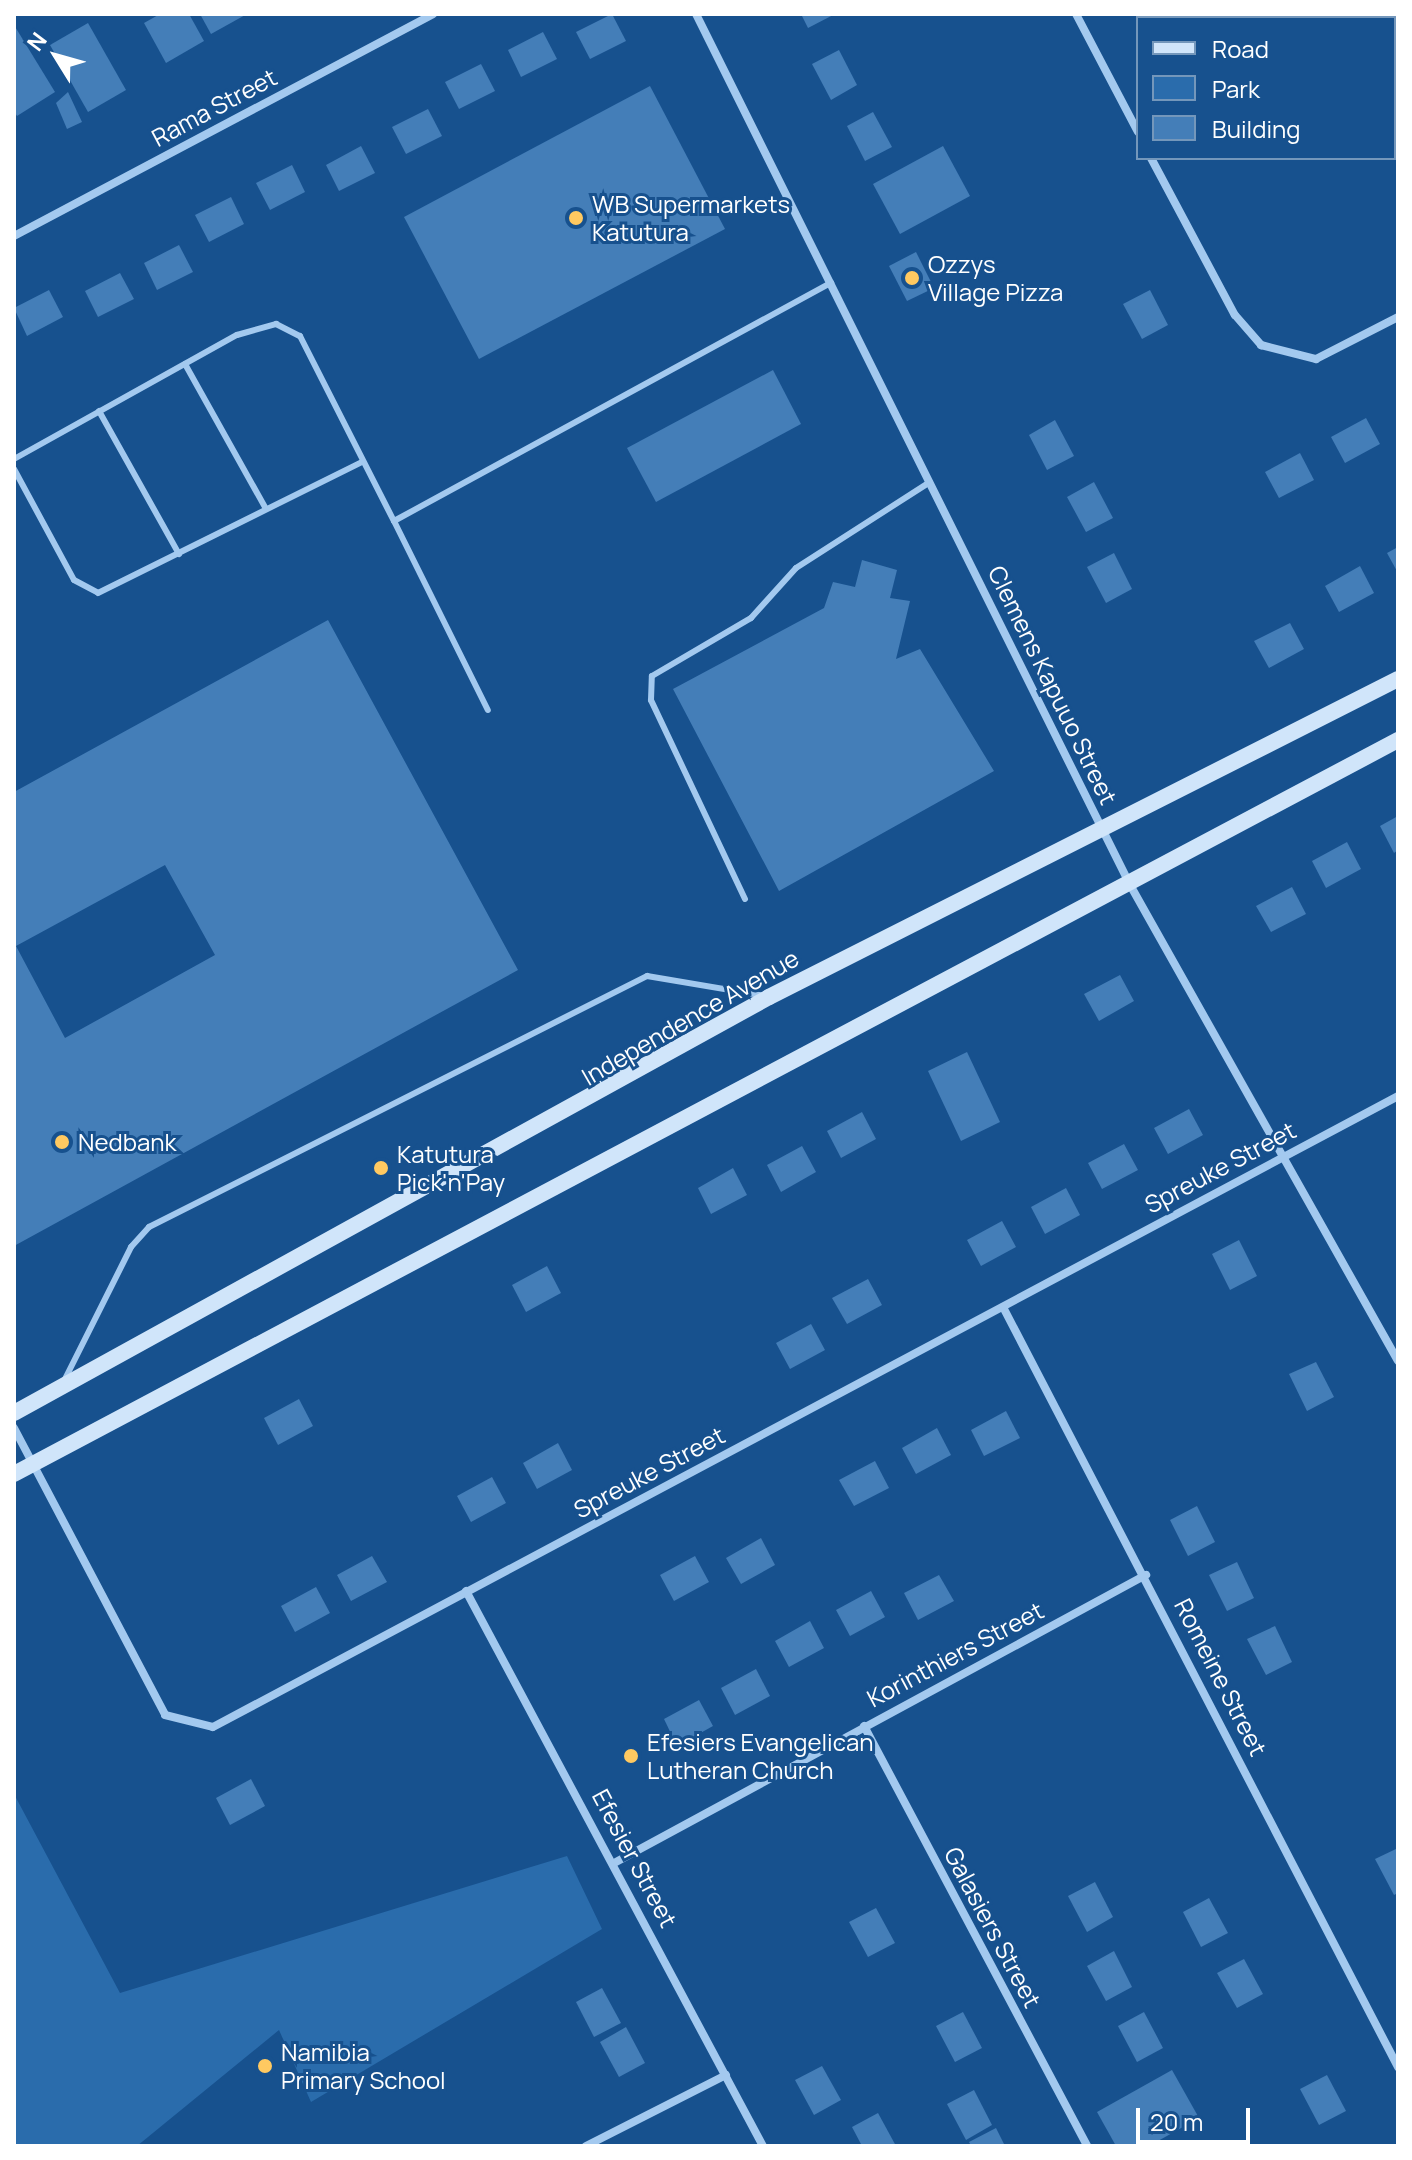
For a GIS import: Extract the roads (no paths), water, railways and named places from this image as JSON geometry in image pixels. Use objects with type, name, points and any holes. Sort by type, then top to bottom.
[{"type":"main road","name":"Independence Avenue","points":[[14,1413],[769,997],[1398,679]]},
{"type":"main road","points":[[14,1474],[1398,740]]},
{"type":"street","name":"Rama Street","points":[[14,236],[433,14]]},
{"type":"street","name":"Clemens Kapuuo Street","points":[[696,14],[1129,883],[1286,1154],[1398,1361]]},
{"type":"street","points":[[1076,14],[1136,128]]},
{"type":"street","points":[[1152,160],[1235,315],[1261,345],[1316,359],[1398,317]]},
{"type":"street","name":"Spreuke Street","points":[[14,1428],[165,1715],[177,1722],[213,1727],[1398,1096]]},
{"type":"street","name":"Romeine Street","points":[[1003,1307],[1146,1575],[1398,2067]]},
{"type":"street","name":"Korinthiers Street","points":[[616,1862],[1146,1575]]},
{"type":"street","name":"Efesier Street","points":[[466,1591],[616,1862],[763,2146]]},
{"type":"street","name":"Galasiers Street","points":[[864,1726],[1087,2146]]},
{"type":"street","points":[[586,2146],[726,2075]]},
{"type":"lane","points":[[394,521],[831,283]]},
{"type":"lane","points":[[14,459],[185,364],[276,324],[300,336],[488,710]]},
{"type":"lane","points":[[185,364],[266,509]]},
{"type":"lane","points":[[99,411],[179,554]]},
{"type":"lane","points":[[14,469],[74,580],[98,593],[362,462]]},
{"type":"lane","points":[[745,899],[651,700],[652,676],[751,618],[796,568],[930,482]]},
{"type":"lane","points":[[60,1389],[131,1247],[149,1227],[647,976],[769,997]]},
{"type":"place","name":"WB Supermarkets Katutura","points":[[576,218]]},
{"type":"place","name":"Ozzys Village Pizza","points":[[912,278]]},
{"type":"place","name":"Nedbank","points":[[62,1142]]},
{"type":"place","name":"Katutura Pick'n'Pay","points":[[381,1168]]},
{"type":"place","name":"Efesiers Evangelican Lutheran Church","points":[[631,1756]]},
{"type":"place","name":"Namibia Primary School","points":[[265,2066]]}]
